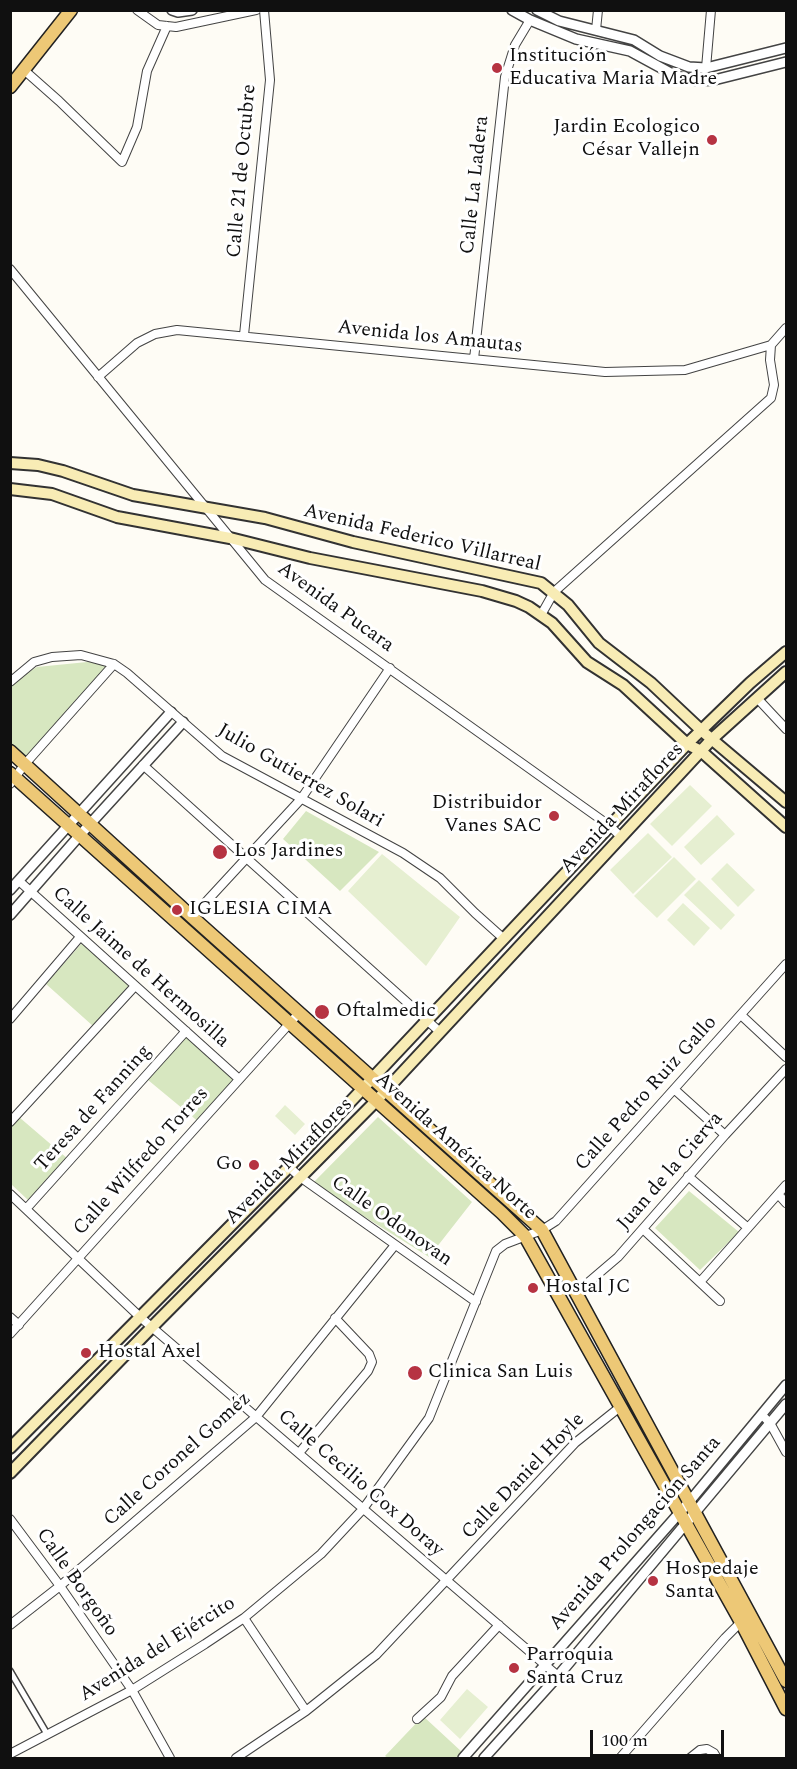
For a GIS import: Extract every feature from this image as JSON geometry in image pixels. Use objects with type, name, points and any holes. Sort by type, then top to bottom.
[{"type":"main road","points":[[10,87],[70,10]]},
{"type":"main road","name":"Avenida Federico Villarreal","points":[[10,463],[38,465],[63,471],[133,495],[265,519],[353,542],[541,583],[568,605],[599,643],[636,670],[702,731],[786,802]]},
{"type":"main road","name":"Avenida Federico Villarreal","points":[[10,489],[52,494],[117,517],[230,538],[310,558],[482,591],[516,601],[552,623],[580,656],[623,685],[687,744]]},
{"type":"main road","name":"Avenida Miraflores","points":[[12,1442],[289,1167],[687,744],[786,652]]},
{"type":"main road","name":"Avenida Miraflores","points":[[10,1473],[376,1101],[712,739],[786,672]]},
{"type":"main road","points":[[687,744],[701,751],[786,827]]},
{"type":"main road","name":"Avenida América Norte","points":[[10,751],[542,1230],[692,1508],[746,1618],[786,1709]]},
{"type":"main road","name":"Avenida América Norte","points":[[12,778],[69,825],[525,1236],[686,1526],[746,1618],[783,1665],[786,1681]]},
{"type":"main road","points":[[507,936],[522,944]]},
{"type":"main road","points":[[602,1375],[615,1368]]},
{"type":"street","points":[[137,10],[151,21],[167,27],[256,10]]},
{"type":"street","points":[[172,10],[192,10]]},
{"type":"street","name":"Calle 21 de Octubre","points":[[244,335],[270,80],[264,10]]},
{"type":"street","points":[[512,10],[576,39],[630,51],[676,76],[697,81],[714,80],[786,62]]},
{"type":"street","points":[[537,10],[559,21],[634,40],[660,56],[689,68],[706,68],[786,48]]},
{"type":"street","points":[[596,30],[598,10]]},
{"type":"street","points":[[706,68],[711,10]]},
{"type":"street","name":"Calle La Ladera","points":[[474,358],[505,77],[515,45],[530,20]]},
{"type":"street","points":[[24,70],[122,162],[136,127],[147,72],[167,27]]},
{"type":"street","name":"Avenida Pucara","points":[[10,269],[266,580],[610,826],[621,837]]},
{"type":"street","points":[[541,615],[554,592],[771,398],[774,385],[770,360],[771,345],[786,328]]},
{"type":"street","name":"Avenida los Amautas","points":[[98,377],[137,344],[154,334],[177,330],[605,372],[685,370],[771,345]]},
{"type":"street","name":"Julio Gutierrez Solari","points":[[10,682],[34,662],[52,657],[81,655],[114,664],[222,756],[403,853],[440,878],[475,914],[507,936]]},
{"type":"street","points":[[12,778],[114,664]]},
{"type":"street","points":[[192,917],[301,799],[390,668]]},
{"type":"street","points":[[757,698],[786,729]]},
{"type":"street","points":[[10,890],[171,712]]},
{"type":"street","points":[[10,915],[89,824],[183,722]]},
{"type":"street","points":[[143,765],[440,1032]]},
{"type":"street","name":"Calle Jaime de Hermosilla","points":[[19,881],[239,1079]]},
{"type":"street","points":[[10,1019],[80,937]]},
{"type":"street","name":"Calle Pedro Ruiz Gallo","points":[[525,1236],[542,1230],[556,1221],[786,964]]},
{"type":"street","points":[[10,1122],[135,986]]},
{"type":"street","name":"Calle Wilfredo Torres","points":[[10,1334],[299,1013]]},
{"type":"street","points":[[741,1015],[786,1057]]},
{"type":"street","name":"Teresa de Fanning","points":[[26,1209],[186,1031]]},
{"type":"street","name":"Juan de la Cierva","points":[[577,1292],[618,1257],[786,1069]]},
{"type":"street","points":[[674,1089],[725,1135]]},
{"type":"street","name":"Calle Odonovan","points":[[289,1167],[300,1178],[476,1302]]},
{"type":"street","points":[[688,1176],[748,1228]]},
{"type":"street","points":[[700,1282],[786,1185]]},
{"type":"street","name":"Calle Cecilio Cox Doray","points":[[10,1194],[140,1317],[558,1676]]},
{"type":"street","points":[[778,1194],[786,1203]]},
{"type":"street","points":[[643,1229],[720,1301]]},
{"type":"street","name":"Avenida del Ejército","points":[[10,1754],[132,1690],[243,1618],[321,1554],[363,1509],[429,1418],[496,1251],[505,1244],[525,1236]]},
{"type":"street","name":"Calle Coronel Goméz","points":[[10,1625],[60,1586],[256,1417],[394,1245]]},
{"type":"street","points":[[10,1317],[19,1325]]},
{"type":"street","points":[[299,1453],[368,1371],[372,1362],[369,1354],[336,1318]]},
{"type":"street","name":"Avenida Prolongación Santa","points":[[486,1758],[686,1526],[692,1508],[786,1385]]},
{"type":"street","points":[[778,1396],[786,1403]]},
{"type":"street","name":"Avenida Prolongación Santa","points":[[463,1758],[679,1514],[692,1508],[786,1403]]},
{"type":"street","name":"Calle Daniel Hoyle","points":[[236,1758],[306,1711],[376,1655],[575,1443],[620,1407]]},
{"type":"street","points":[[762,1415],[770,1423],[786,1452]]},
{"type":"street","name":"Calle Borgoño","points":[[10,1519],[132,1690],[170,1758]]},
{"type":"street","points":[[243,1618],[306,1711]]},
{"type":"street","points":[[620,1758],[725,1638],[746,1618]]},
{"type":"street","points":[[417,1719],[441,1697],[452,1676],[499,1625]]},
{"type":"street","points":[[10,1671],[47,1734]]},
{"type":"street","points":[[690,1758],[700,1750],[707,1749],[717,1758]]},
{"type":"green space","points":[[87,662],[109,664],[27,757],[11,743],[11,686],[17,679],[37,667]]},
{"type":"green space","points":[[690,785],[712,806],[672,846],[650,824]]},
{"type":"green space","points":[[306,811],[379,852],[340,891],[283,839]]},
{"type":"green space","points":[[717,815],[735,834],[701,865],[684,847]]},
{"type":"green space","points":[[648,833],[672,857],[633,894],[610,870]]},
{"type":"green space","points":[[382,854],[460,917],[426,966],[348,891]]},
{"type":"green space","points":[[674,857],[696,879],[657,918],[634,896]]},
{"type":"green space","points":[[727,863],[755,890],[738,907],[711,879]]},
{"type":"green space","points":[[699,880],[735,915],[721,930],[684,895]]},
{"type":"green space","points":[[683,903],[710,928],[694,946],[667,920]]},
{"type":"green space","points":[[82,943],[130,987],[93,1026],[46,984]]},
{"type":"green space","points":[[186,1036],[237,1083],[200,1123],[148,1080]]},
{"type":"green space","points":[[285,1105],[305,1124],[295,1135],[275,1116]]},
{"type":"green space","points":[[19,1117],[68,1159],[28,1200],[11,1184],[11,1127]]},
{"type":"green space","points":[[378,1117],[472,1202],[429,1257],[312,1184]]},
{"type":"green space","points":[[689,1191],[739,1232],[700,1270],[655,1228]]},
{"type":"green space","points":[[467,1689],[488,1707],[460,1739],[440,1720]]},
{"type":"green space","points":[[423,1716],[462,1752],[456,1758],[388,1758],[385,1756]]},
{"type":"place","name":"Institución Educativa Maria Madre","points":[[497,68]]},
{"type":"place","name":"Jardin Ecologico César Vallejn","points":[[712,140]]},
{"type":"place","name":"Distribuidor Vanes SAC","points":[[554,816]]},
{"type":"place","name":"Los Jardines","points":[[220,852]]},
{"type":"place","name":"IGLESIA CIMA","points":[[177,910]]},
{"type":"place","name":"Oftalmedic","points":[[322,1012]]},
{"type":"place","name":"Go","points":[[254,1165]]},
{"type":"place","name":"Hostal JC","points":[[533,1288]]},
{"type":"place","name":"Hostal Axel","points":[[86,1353]]},
{"type":"place","name":"Clinica San Luis","points":[[415,1373]]},
{"type":"place","name":"Hospedaje Santa","points":[[653,1581]]},
{"type":"place","name":"Parroquia Santa Cruz","points":[[514,1668]]}]
